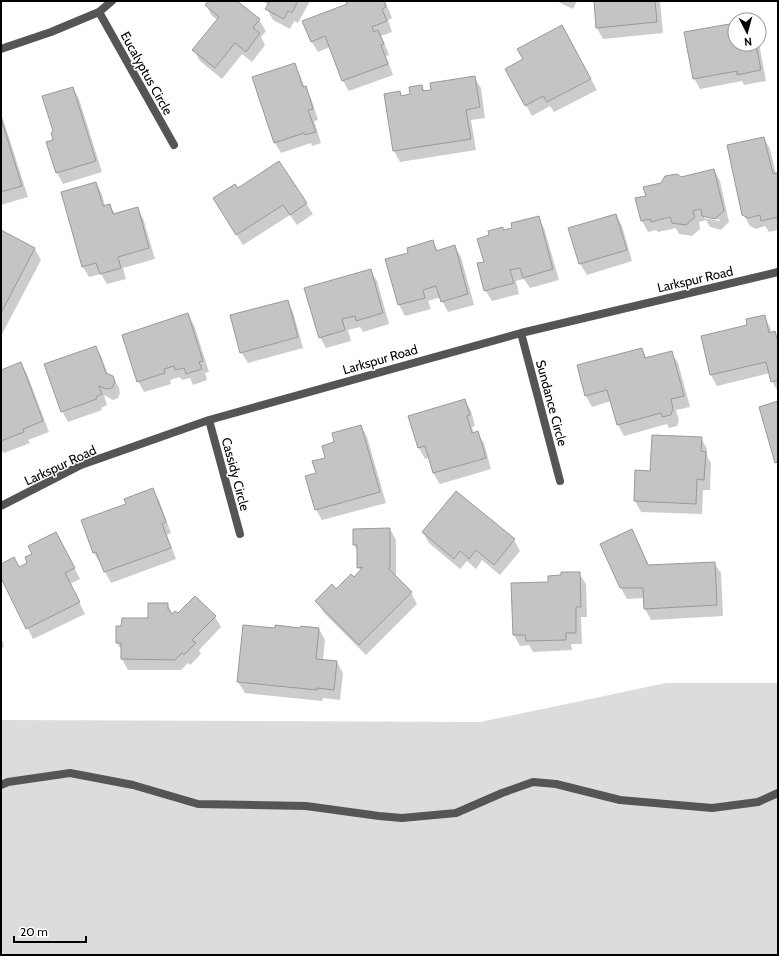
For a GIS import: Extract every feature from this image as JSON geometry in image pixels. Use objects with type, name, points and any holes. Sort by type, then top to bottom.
[{"type":"street","points":[[1,49],[50,32],[99,12],[112,1]]},
{"type":"street","name":"Eucalyptus Circle","points":[[99,12],[174,145]]},
{"type":"street","name":"Larkspur Road","points":[[1,506],[82,465],[209,420],[521,332],[778,272]]},
{"type":"street","name":"Sundance Circle","points":[[521,332],[560,480]]},
{"type":"street","name":"Cassidy Circle","points":[[209,420],[240,534]]},
{"type":"street","points":[[1,785],[8,782],[70,773],[133,785],[198,804],[306,806],[402,818],[456,813],[502,793],[533,782],[556,784],[620,800],[712,808],[758,802],[778,793]]},
{"type":"shaded area","points":[[666,683],[778,683],[778,955],[1,955],[1,720],[480,722]]},
{"type":"building","points":[[208,1],[237,1],[260,19],[253,28],[260,33],[246,52],[235,43],[215,68],[192,50],[219,17],[205,5]]},
{"type":"building","points":[[270,1],[298,1],[292,13],[288,11],[284,19],[265,9]]},
{"type":"building","points":[[346,1],[384,1],[386,7],[382,9],[387,21],[372,27],[374,32],[378,30],[384,44],[381,45],[388,64],[342,81],[325,36],[311,42],[302,21],[347,4]]},
{"type":"building","points":[[594,1],[655,1],[657,22],[596,28]]},
{"type":"building","points":[[727,24],[727,52],[758,52],[761,70],[737,75],[737,71],[693,79],[684,32]]},
{"type":"building","points":[[562,25],[591,79],[547,102],[543,96],[525,106],[505,69],[523,59],[517,49]]},
{"type":"building","points":[[295,63],[303,87],[306,86],[313,109],[308,110],[316,132],[305,135],[304,133],[274,143],[252,77]]},
{"type":"building","points":[[475,76],[480,107],[466,110],[471,139],[393,151],[384,94],[400,91],[401,96],[410,94],[409,87],[422,85],[423,91],[431,90],[430,83]]},
{"type":"building","points":[[73,87],[96,161],[56,173],[46,142],[53,140],[51,133],[53,131],[42,96]]},
{"type":"building","points":[[1,118],[22,186],[1,192]]},
{"type":"building","points":[[764,137],[773,174],[778,172],[778,217],[761,221],[760,215],[749,218],[742,215],[727,145]]},
{"type":"building","points":[[279,161],[307,203],[290,215],[283,205],[236,235],[213,198],[235,184],[238,188]]},
{"type":"building","points":[[714,169],[724,211],[715,219],[702,216],[701,209],[693,211],[695,217],[686,225],[672,223],[670,217],[651,222],[650,219],[641,221],[635,198],[646,196],[643,187],[661,183],[665,176],[677,174],[681,177]]},
{"type":"building","points":[[96,182],[103,206],[110,204],[113,214],[138,207],[149,248],[118,257],[121,268],[100,274],[96,263],[82,267],[61,192]]},
{"type":"building","points":[[616,214],[627,250],[579,264],[568,228]]},
{"type":"building","points":[[539,216],[553,269],[523,278],[520,268],[510,270],[514,283],[484,291],[477,263],[484,262],[477,239],[489,235],[488,231],[503,227],[503,230],[512,228],[511,223]]},
{"type":"building","points":[[1,230],[35,248],[1,313]]},
{"type":"building","points":[[433,240],[436,251],[455,245],[468,294],[441,302],[436,286],[423,290],[425,298],[398,305],[385,259],[408,253],[407,248]]},
{"type":"building","points":[[371,269],[383,313],[356,321],[355,316],[342,319],[345,330],[319,338],[304,288]]},
{"type":"building","points":[[288,300],[298,337],[240,353],[230,315]]},
{"type":"building","points":[[188,313],[203,361],[199,362],[202,369],[186,374],[184,368],[175,370],[174,366],[164,369],[165,373],[137,382],[122,335]]},
{"type":"building","points":[[765,315],[769,333],[775,331],[778,342],[778,380],[771,382],[766,362],[710,375],[701,336],[747,325],[746,319]]},
{"type":"building","points":[[96,346],[106,373],[113,376],[115,382],[112,388],[106,389],[99,386],[102,394],[96,397],[97,399],[61,412],[44,364]]},
{"type":"building","points":[[642,348],[645,358],[672,351],[684,396],[671,399],[673,409],[671,415],[662,417],[661,413],[617,425],[607,390],[585,396],[577,365]]},
{"type":"building","points":[[21,362],[43,421],[23,429],[24,432],[1,441],[1,370]]},
{"type":"building","points":[[465,399],[470,415],[467,416],[472,433],[478,431],[486,458],[433,473],[425,446],[418,448],[408,416]]},
{"type":"building","points":[[778,401],[778,462],[775,463],[759,407]]},
{"type":"building","points":[[361,425],[380,492],[315,510],[305,476],[316,473],[312,461],[325,458],[322,446],[334,442],[332,433]]},
{"type":"building","points":[[652,435],[702,437],[701,451],[706,452],[704,480],[697,479],[696,504],[634,501],[635,470],[650,471]]},
{"type":"building","points":[[153,488],[166,522],[162,524],[171,548],[104,572],[96,552],[93,553],[81,520],[126,504],[124,499]]},
{"type":"building","points":[[456,491],[515,539],[494,565],[476,550],[469,559],[460,551],[454,559],[422,532]]},
{"type":"building","points":[[390,528],[390,568],[388,568],[412,592],[359,645],[315,601],[332,584],[336,589],[351,574],[354,577],[363,567],[357,568],[357,545],[353,545],[353,529]]},
{"type":"building","points":[[632,529],[648,565],[715,562],[717,605],[644,609],[643,588],[620,588],[600,544]]},
{"type":"building","points":[[56,532],[75,568],[65,573],[80,602],[26,629],[1,578],[1,564],[14,557],[19,567],[27,563],[25,557],[32,554],[28,546]]},
{"type":"building","points":[[561,572],[580,572],[581,607],[576,607],[576,633],[566,633],[566,640],[526,641],[525,635],[513,635],[511,583],[548,582],[548,576],[561,575]]},
{"type":"building","points":[[195,596],[216,616],[192,640],[196,643],[184,655],[182,653],[175,660],[121,659],[121,643],[116,643],[116,626],[121,626],[122,618],[148,618],[148,603],[168,603],[168,609],[172,614],[175,611],[178,613]]},
{"type":"building","points":[[243,625],[275,628],[275,625],[300,628],[301,626],[319,628],[316,659],[337,661],[334,690],[317,688],[317,690],[237,682]]}]
